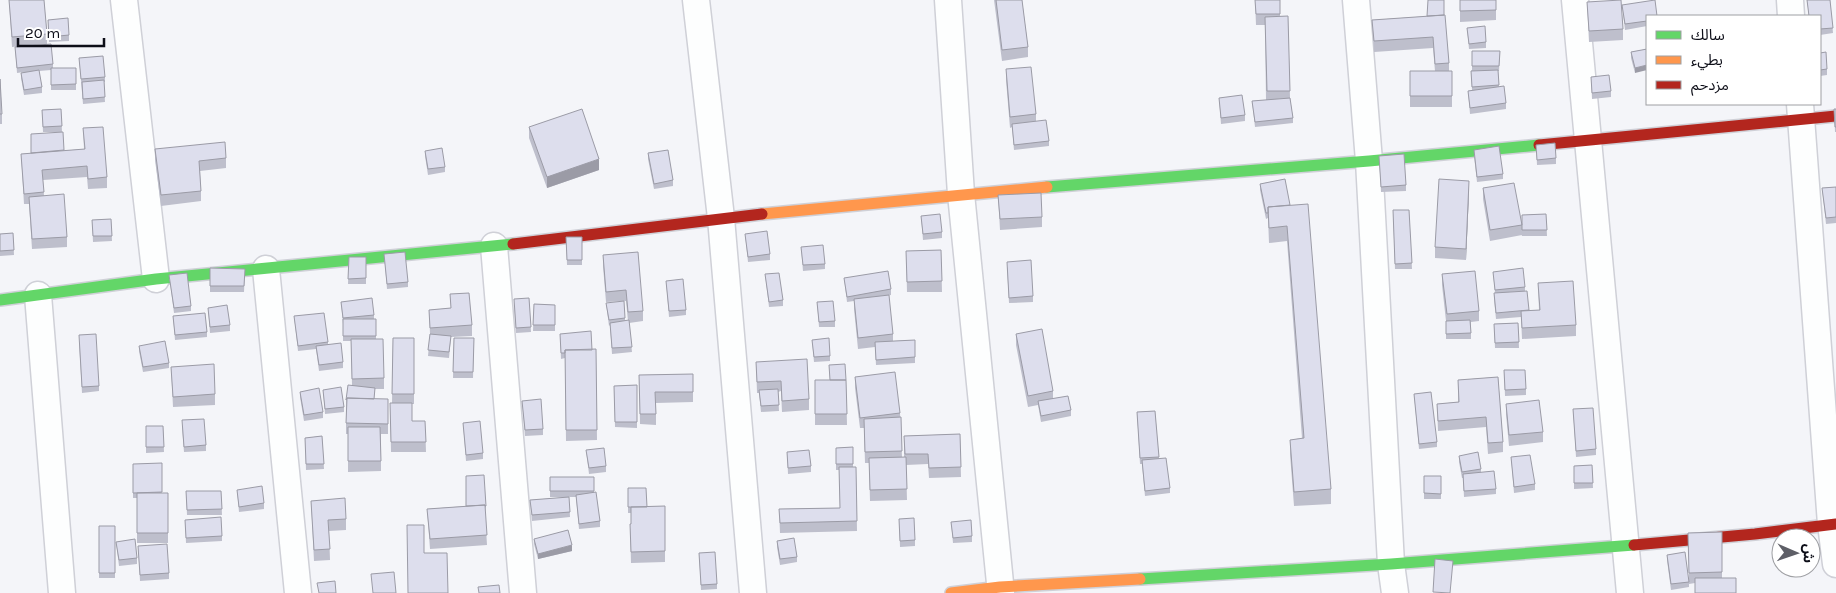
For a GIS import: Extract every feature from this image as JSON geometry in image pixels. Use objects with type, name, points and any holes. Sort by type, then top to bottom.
[{"type":"street","points":[[124,0],[156,279]]},
{"type":"street","points":[[696,0],[721,218],[752,593]]},
{"type":"street","points":[[948,0],[962,194],[1001,590]]},
{"type":"street","points":[[1356,0],[1369,161],[1391,564],[1395,593]]},
{"type":"street","points":[[1575,0],[1630,593]]},
{"type":"street","points":[[1790,0],[1791,15]]},
{"type":"street","points":[[1800,111],[1836,564]]},
{"type":"street","points":[[0,300],[156,279],[494,246],[721,218],[962,194],[1588,141],[1693,128],[1800,111],[1836,116]]},
{"type":"street","points":[[494,246],[523,593]]},
{"type":"street","points":[[266,269],[298,593]]},
{"type":"street","points":[[38,294],[62,593]]},
{"type":"street","points":[[951,593],[1391,564],[1625,546],[1755,534],[1834,524]]},
{"type":"building","points":[[9,0],[44,0],[47,34],[12,37]]},
{"type":"building","points":[[996,0],[1022,0],[1028,47],[1002,50]]},
{"type":"building","points":[[1255,0],[1280,0],[1280,14],[1256,14]]},
{"type":"building","points":[[1428,0],[1444,0],[1444,15],[1427,16]]},
{"type":"building","points":[[1460,0],[1496,0],[1496,10],[1460,11]]},
{"type":"building","points":[[1621,0],[1623,29],[1589,31],[1587,2]]},
{"type":"building","points":[[1655,0],[1657,15],[1646,15],[1646,21],[1625,24],[1622,5]]},
{"type":"building","points":[[1807,0],[1830,0],[1833,28],[1821,29],[1821,15],[1809,15]]},
{"type":"building","points":[[1445,15],[1449,63],[1435,64],[1433,37],[1374,41],[1372,20]]},
{"type":"building","points":[[1288,16],[1290,91],[1267,91],[1265,17]]},
{"type":"building","points":[[68,18],[69,35],[49,37],[48,20]]},
{"type":"building","points":[[1485,26],[1486,42],[1469,44],[1467,28]]},
{"type":"building","points":[[51,44],[53,64],[17,68],[15,47]]},
{"type":"building","points":[[1646,49],[1646,65],[1635,68],[1631,52]]},
{"type":"building","points":[[1472,51],[1500,51],[1499,66],[1472,66]]},
{"type":"building","points":[[1826,52],[1827,69],[1821,70],[1821,53]]},
{"type":"building","points":[[103,56],[105,77],[81,79],[79,58]]},
{"type":"building","points":[[1031,67],[1036,114],[1010,117],[1006,69]]},
{"type":"building","points":[[51,68],[76,68],[76,84],[51,85]]},
{"type":"building","points":[[39,70],[42,87],[24,90],[21,73]]},
{"type":"building","points":[[1498,70],[1499,85],[1472,87],[1471,71]]},
{"type":"building","points":[[1410,71],[1452,71],[1452,96],[1410,96]]},
{"type":"building","points":[[1609,75],[1611,91],[1592,93],[1591,77]]},
{"type":"building","points":[[0,79],[2,114],[0,114]]},
{"type":"building","points":[[104,80],[105,97],[83,99],[82,82]]},
{"type":"building","points":[[1504,86],[1506,103],[1470,108],[1468,91]]},
{"type":"building","points":[[1242,95],[1245,115],[1221,118],[1219,98]]},
{"type":"building","points":[[1290,98],[1293,118],[1255,122],[1252,101]]},
{"type":"building","points":[[61,109],[62,126],[43,127],[42,110]]},
{"type":"building","points":[[582,109],[599,159],[547,177],[529,127]]},
{"type":"building","points":[[1834,109],[1836,109],[1836,127],[1835,127]]},
{"type":"building","points":[[1046,120],[1049,141],[1014,145],[1012,124]]},
{"type":"building","points":[[103,127],[107,177],[88,179],[87,166],[42,170],[44,192],[24,194],[21,154],[85,149],[83,128]]},
{"type":"building","points":[[63,132],[64,150],[31,153],[31,134]]},
{"type":"building","points":[[225,142],[226,158],[199,161],[201,191],[161,195],[155,149]]},
{"type":"building","points":[[1555,143],[1556,158],[1537,160],[1536,145]]},
{"type":"building","points":[[1499,146],[1503,174],[1477,177],[1474,150]]},
{"type":"building","points":[[442,148],[445,167],[428,169],[425,151]]},
{"type":"building","points":[[668,150],[673,180],[654,184],[648,153]]},
{"type":"building","points":[[1404,154],[1406,185],[1381,187],[1379,156]]},
{"type":"building","points":[[1285,179],[1290,205],[1268,207],[1268,213],[1266,213],[1260,184]]},
{"type":"building","points":[[1439,179],[1469,181],[1466,249],[1435,247]]},
{"type":"building","points":[[1514,183],[1522,225],[1490,230],[1483,188]]},
{"type":"building","points":[[1836,187],[1836,217],[1826,218],[1822,188]]},
{"type":"building","points":[[1041,193],[1042,217],[1000,219],[998,195]]},
{"type":"building","points":[[64,194],[67,237],[32,239],[29,197]]},
{"type":"building","points":[[1308,204],[1331,489],[1294,492],[1290,440],[1304,438],[1287,226],[1269,228],[1268,207]]},
{"type":"building","points":[[1393,210],[1409,210],[1412,263],[1395,264]]},
{"type":"building","points":[[940,214],[942,232],[923,234],[921,216]]},
{"type":"building","points":[[1546,214],[1547,230],[1522,230],[1522,215]]},
{"type":"building","points":[[111,219],[112,236],[93,236],[92,220]]},
{"type":"building","points":[[767,231],[770,254],[748,257],[745,234]]},
{"type":"building","points":[[13,233],[14,250],[0,251],[0,234]]},
{"type":"building","points":[[566,237],[582,237],[582,260],[567,260]]},
{"type":"building","points":[[823,245],[825,264],[803,265],[801,247]]},
{"type":"building","points":[[941,250],[942,281],[907,282],[906,251]]},
{"type":"building","points":[[405,252],[408,282],[387,284],[384,254]]},
{"type":"building","points":[[638,252],[643,311],[628,312],[626,290],[606,292],[603,255]]},
{"type":"building","points":[[349,257],[366,257],[366,278],[348,279]]},
{"type":"building","points":[[1031,260],[1033,296],[1009,298],[1007,262]]},
{"type":"building","points":[[210,268],[245,269],[244,286],[210,286]]},
{"type":"building","points":[[1523,268],[1525,287],[1495,290],[1493,272]]},
{"type":"building","points":[[888,271],[891,289],[847,297],[844,278]]},
{"type":"building","points":[[1475,271],[1479,311],[1447,314],[1442,274]]},
{"type":"building","points":[[187,273],[191,306],[174,308],[169,275]]},
{"type":"building","points":[[779,273],[783,300],[769,302],[765,274]]},
{"type":"building","points":[[683,279],[686,310],[669,311],[666,281]]},
{"type":"building","points":[[1573,281],[1576,325],[1522,328],[1521,311],[1540,310],[1538,283]]},
{"type":"building","points":[[1527,291],[1529,310],[1496,313],[1494,293]]},
{"type":"building","points":[[469,293],[472,325],[430,328],[429,310],[451,308],[450,294]]},
{"type":"building","points":[[889,295],[893,334],[858,338],[854,299]]},
{"type":"building","points":[[372,298],[374,315],[343,318],[341,302]]},
{"type":"building","points":[[529,298],[531,327],[516,328],[514,299]]},
{"type":"building","points":[[624,301],[625,318],[609,320],[606,303]]},
{"type":"building","points":[[833,301],[835,321],[819,322],[817,302]]},
{"type":"building","points":[[534,304],[555,305],[555,325],[533,325]]},
{"type":"building","points":[[227,305],[230,325],[210,327],[208,308]]},
{"type":"building","points":[[205,313],[207,332],[175,335],[173,316]]},
{"type":"building","points":[[324,313],[328,342],[298,346],[294,316]]},
{"type":"building","points":[[343,319],[376,319],[376,336],[343,336]]},
{"type":"building","points":[[629,320],[632,347],[612,348],[610,323]]},
{"type":"building","points":[[1470,320],[1471,333],[1446,334],[1446,321]]},
{"type":"building","points":[[1518,323],[1519,342],[1495,343],[1494,324]]},
{"type":"building","points":[[1042,329],[1053,391],[1028,396],[1016,334]]},
{"type":"building","points":[[591,331],[592,350],[565,350],[565,353],[561,353],[560,334]]},
{"type":"building","points":[[96,334],[99,386],[82,387],[79,335]]},
{"type":"building","points":[[430,334],[451,336],[449,352],[428,350]]},
{"type":"building","points":[[393,338],[414,338],[414,394],[392,394]]},
{"type":"building","points":[[454,338],[474,338],[473,372],[453,372]]},
{"type":"building","points":[[829,338],[830,356],[814,357],[812,340]]},
{"type":"building","points":[[351,339],[383,339],[384,378],[352,379]]},
{"type":"building","points":[[915,340],[915,357],[876,360],[875,342]]},
{"type":"building","points":[[165,341],[169,363],[143,367],[139,346]]},
{"type":"building","points":[[341,343],[343,362],[319,365],[316,346]]},
{"type":"building","points":[[596,349],[597,430],[566,430],[565,350]]},
{"type":"building","points":[[807,359],[809,399],[782,401],[781,381],[757,382],[756,362]]},
{"type":"building","points":[[214,364],[215,394],[173,397],[171,367]]},
{"type":"building","points":[[845,364],[846,380],[830,380],[829,365]]},
{"type":"building","points":[[1504,370],[1525,370],[1526,389],[1505,390]]},
{"type":"building","points":[[895,372],[900,413],[860,418],[855,377]]},
{"type":"building","points":[[693,374],[693,392],[655,392],[656,414],[640,414],[639,375]]},
{"type":"building","points":[[1498,377],[1503,442],[1488,443],[1486,417],[1438,421],[1437,404],[1459,402],[1458,380]]},
{"type":"building","points":[[815,380],[846,380],[847,414],[815,414]]},
{"type":"building","points":[[348,385],[375,388],[374,399],[347,398],[346,400]]},
{"type":"building","points":[[637,385],[637,422],[615,422],[614,386]]},
{"type":"building","points":[[341,387],[344,407],[325,409],[323,390]]},
{"type":"building","points":[[319,388],[323,412],[304,415],[300,392]]},
{"type":"building","points":[[778,389],[779,405],[761,406],[759,390]]},
{"type":"building","points":[[1431,392],[1437,442],[1419,444],[1414,394]]},
{"type":"building","points":[[1068,396],[1071,410],[1041,416],[1038,401]]},
{"type":"building","points":[[347,398],[388,399],[388,424],[346,423]]},
{"type":"building","points":[[541,399],[543,429],[525,430],[522,401]]},
{"type":"building","points":[[1539,400],[1543,432],[1509,435],[1506,404]]},
{"type":"building","points":[[390,403],[412,403],[412,421],[425,421],[426,442],[391,442]]},
{"type":"building","points":[[1593,408],[1596,449],[1576,451],[1573,409]]},
{"type":"building","points":[[1155,411],[1159,457],[1140,458],[1137,412]]},
{"type":"building","points":[[901,417],[902,451],[865,452],[864,419]]},
{"type":"building","points":[[204,419],[206,445],[184,447],[182,420]]},
{"type":"building","points":[[480,421],[483,453],[466,455],[463,423]]},
{"type":"building","points":[[146,426],[163,426],[164,447],[146,447]]},
{"type":"building","points":[[348,427],[380,427],[381,461],[348,461]]},
{"type":"building","points":[[960,434],[961,467],[929,468],[928,454],[905,454],[904,436]]},
{"type":"building","points":[[322,436],[324,464],[306,464],[305,438]]},
{"type":"building","points":[[853,447],[853,464],[836,464],[836,448]]},
{"type":"building","points":[[604,448],[606,466],[589,468],[586,450]]},
{"type":"building","points":[[809,450],[811,466],[788,468],[787,452]]},
{"type":"building","points":[[1478,452],[1481,469],[1462,472],[1459,456]]},
{"type":"building","points":[[1530,455],[1535,484],[1514,487],[1511,457]]},
{"type":"building","points":[[906,457],[907,489],[870,490],[869,458]]},
{"type":"building","points":[[1166,458],[1170,488],[1145,491],[1142,460]]},
{"type":"building","points":[[162,463],[162,492],[133,493],[133,464]]},
{"type":"building","points":[[1592,465],[1593,483],[1574,483],[1574,466]]},
{"type":"building","points":[[839,467],[856,467],[857,521],[780,523],[779,509],[840,508]]},
{"type":"building","points":[[1494,471],[1496,489],[1464,491],[1463,474]]},
{"type":"building","points":[[484,475],[486,506],[466,506],[466,476]]},
{"type":"building","points":[[1424,476],[1441,476],[1441,494],[1424,493]]},
{"type":"building","points":[[550,477],[594,477],[594,491],[550,491]]},
{"type":"building","points":[[262,486],[264,503],[239,507],[237,490]]},
{"type":"building","points":[[628,488],[646,488],[647,507],[628,507]]},
{"type":"building","points":[[186,491],[221,491],[222,509],[187,510]]},
{"type":"building","points":[[596,492],[600,521],[579,524],[576,495]]},
{"type":"building","points":[[137,493],[168,493],[168,533],[137,533]]},
{"type":"building","points":[[569,497],[570,512],[532,515],[530,500]]},
{"type":"building","points":[[345,498],[346,519],[328,520],[330,549],[314,550],[311,501]]},
{"type":"building","points":[[485,505],[487,535],[430,539],[427,509]]},
{"type":"building","points":[[665,506],[665,551],[631,552],[631,507]]},
{"type":"building","points":[[221,517],[222,536],[186,538],[185,520]]},
{"type":"building","points":[[914,518],[915,540],[900,541],[899,519]]},
{"type":"building","points":[[971,520],[972,536],[953,538],[951,522]]},
{"type":"building","points":[[407,525],[424,525],[424,553],[447,553],[448,593],[408,593]]},
{"type":"building","points":[[99,526],[115,526],[115,573],[99,573]]},
{"type":"building","points":[[568,530],[572,545],[538,554],[534,539]]},
{"type":"building","points":[[1722,532],[1722,572],[1689,573],[1688,533]]},
{"type":"building","points":[[794,538],[797,557],[780,559],[777,541]]},
{"type":"building","points":[[135,539],[137,558],[119,560],[116,542]]},
{"type":"building","points":[[167,544],[169,573],[140,575],[138,546]]},
{"type":"building","points":[[715,552],[717,584],[701,585],[699,553]]},
{"type":"building","points":[[1685,552],[1689,582],[1671,584],[1667,555]]},
{"type":"building","points":[[1435,559],[1453,561],[1450,593],[1433,592]]},
{"type":"building","points":[[394,572],[396,593],[373,593],[371,574]]},
{"type":"building","points":[[1695,578],[1736,578],[1736,593],[1695,593]]},
{"type":"building","points":[[335,581],[336,593],[319,593],[317,583]]},
{"type":"building","points":[[499,585],[500,593],[479,593],[478,587]]},
{"type":"traffic: fast","points":[[1047,187],[1539,145]]},
{"type":"traffic: fast","points":[[0,300],[156,279],[513,244]]},
{"type":"traffic: fast","points":[[1140,579],[1391,564],[1634,545]]},
{"type":"traffic: slow","points":[[762,214],[1047,187]]},
{"type":"traffic: slow","points":[[951,593],[1000,587],[1140,579]]},
{"type":"traffic: jam","points":[[1539,145],[1836,116]]},
{"type":"traffic: jam","points":[[513,244],[762,214]]},
{"type":"traffic: jam","points":[[1634,545],[1755,534],[1836,524]]}]
